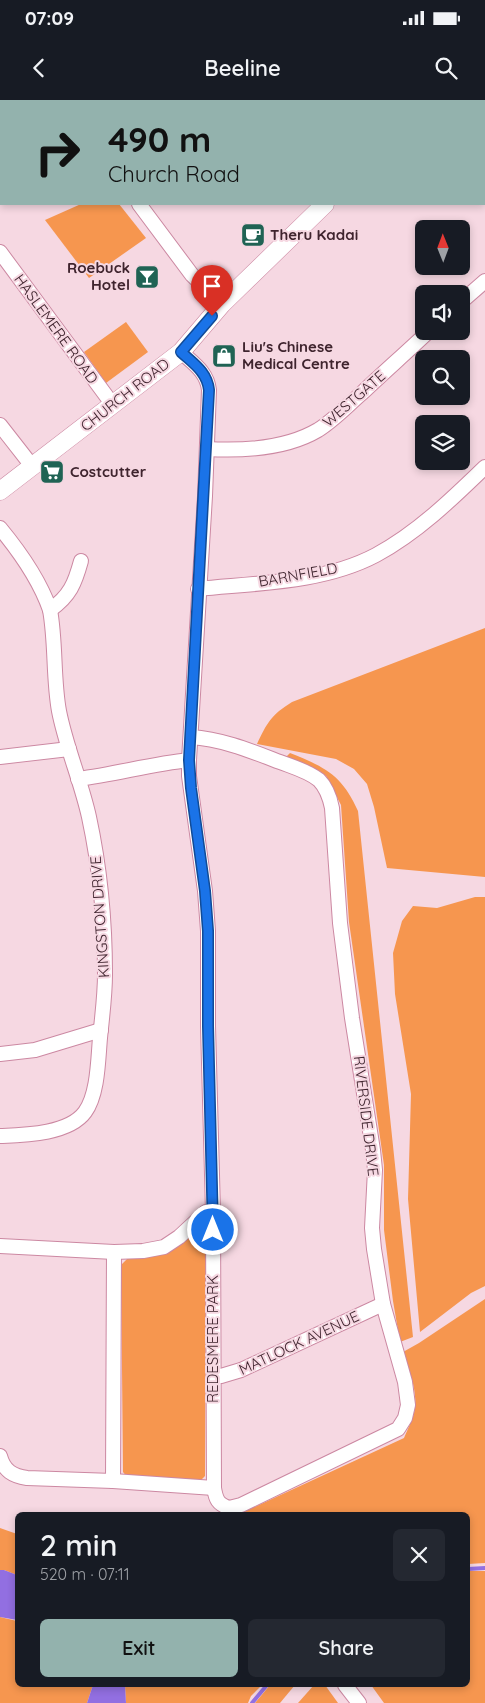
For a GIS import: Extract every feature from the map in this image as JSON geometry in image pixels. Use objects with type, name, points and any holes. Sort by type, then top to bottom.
[{"type":"main road","name":"CHURCH ROAD","points":[[0,491],[181,352],[222,304],[324,205]]},
{"type":"street","points":[[140,205],[192,275],[222,304]]},
{"type":"street","name":"HASLEMERE ROAD","points":[[0,252],[113,406]]},
{"type":"street","points":[[470,294],[485,281]]},
{"type":"street","name":"WESTGATE","points":[[207,449],[261,448],[293,440],[318,430],[420,340]]},
{"type":"street","name":"REDESMERE PARK","points":[[181,352],[203,372],[208,382],[207,449],[189,760],[191,792],[205,891],[208,931],[208,1026],[213,1212],[214,1488]]},
{"type":"street","points":[[0,425],[32,466]]},
{"type":"street","name":"BARNFIELD","points":[[198,589],[298,578],[339,569],[375,555],[405,537],[485,467]]},
{"type":"street","name":"KINGSTON DRIVE","points":[[0,528],[23,559],[47,600],[50,610],[59,708],[69,750],[89,815],[100,882],[105,975],[96,1077],[92,1096],[85,1112],[75,1121],[57,1129],[32,1134],[0,1136]]},
{"type":"street","points":[[50,610],[62,601],[74,584],[81,561]]},
{"type":"street","name":"RIVERSIDE DRIVE","points":[[191,737],[209,738],[236,745],[302,770],[319,780],[329,795],[332,808],[340,922],[352,1018],[375,1170],[372,1228],[374,1249],[383,1304],[405,1382],[408,1405],[405,1418],[398,1429],[229,1511]]},
{"type":"street","points":[[0,757],[69,750]]},
{"type":"street","points":[[78,779],[122,773],[166,762],[189,760]]},
{"type":"street","points":[[0,1054],[35,1050],[101,1030]]},
{"type":"street","points":[[0,1246],[114,1252],[143,1251],[164,1247],[179,1238],[206,1212],[213,1212]]},
{"type":"street","points":[[113,1481],[114,1252]]},
{"type":"street","name":"MATLOCK AVENUE","points":[[214,1376],[221,1376],[241,1370],[383,1304]]},
{"type":"street","points":[[0,1456],[7,1471],[14,1476],[27,1478],[113,1481],[214,1488],[216,1501],[229,1511]]},
{"type":"street","points":[[347,1687],[359,1703]]},
{"type":"shaded area","points":[[79,205],[120,205],[146,238],[89,278],[45,220]]},
{"type":"shaded area","points":[[126,322],[148,352],[106,383],[84,352]]},
{"type":"shaded area","points":[[485,628],[485,877],[387,868],[367,784],[354,769],[336,759],[257,744],[270,720],[292,702]]},
{"type":"shaded area","points":[[290,753],[323,768],[331,774],[346,789],[358,811],[413,1337],[400,1342],[384,1230],[384,1165],[349,922],[341,805],[326,776],[286,757]]},
{"type":"shaded area","points":[[475,897],[485,897],[485,1286],[471,1293],[420,1332],[408,1199],[411,1094],[395,994],[393,953],[402,921],[413,906],[437,908]]},
{"type":"shaded area","points":[[201,1227],[206,1232],[205,1476],[199,1482],[128,1478],[123,1472],[121,1265],[128,1258],[180,1244]]},
{"type":"shaded area","points":[[485,1299],[485,1563],[470,1564],[470,1512],[244,1512],[404,1438],[415,1409],[415,1392],[403,1352]]},
{"type":"shaded area","points":[[0,1528],[15,1533],[15,1574],[0,1570]]},
{"type":"shaded area","points":[[0,1570],[4,1570],[15,1574],[15,1620],[0,1617]]},
{"type":"shaded area","points":[[470,1571],[485,1571],[485,1703],[384,1703],[372,1687],[470,1687]]},
{"type":"shaded area","points":[[0,1617],[15,1621],[15,1687],[92,1687],[87,1703],[0,1703]]},
{"type":"shaded area","points":[[92,1687],[125,1687],[126,1703],[87,1703]]},
{"type":"shaded area","points":[[125,1687],[260,1687],[251,1696],[248,1703],[126,1703]]},
{"type":"shaded area","points":[[268,1687],[293,1687],[280,1703],[255,1703]]},
{"type":"shaded area","points":[[312,1687],[326,1687],[338,1703],[298,1703]]},
{"type":"waterway","points":[[470,1569],[485,1568]]},
{"type":"waterway","points":[[252,1703],[265,1687]]},
{"type":"place","name":"Theru Kadai","points":[[253,235]]},
{"type":"place","name":"Roebuck Hotel","points":[[147,277]]},
{"type":"place","name":"Liu's Chinese Medical Centre","points":[[224,356]]},
{"type":"place","name":"Costcutter","points":[[52,472]]},
{"type":"route","points":[[212,316],[181,352],[203,372],[208,382],[209,390],[192,688],[189,776],[205,891],[208,931],[208,1026],[213,1230]]}]
